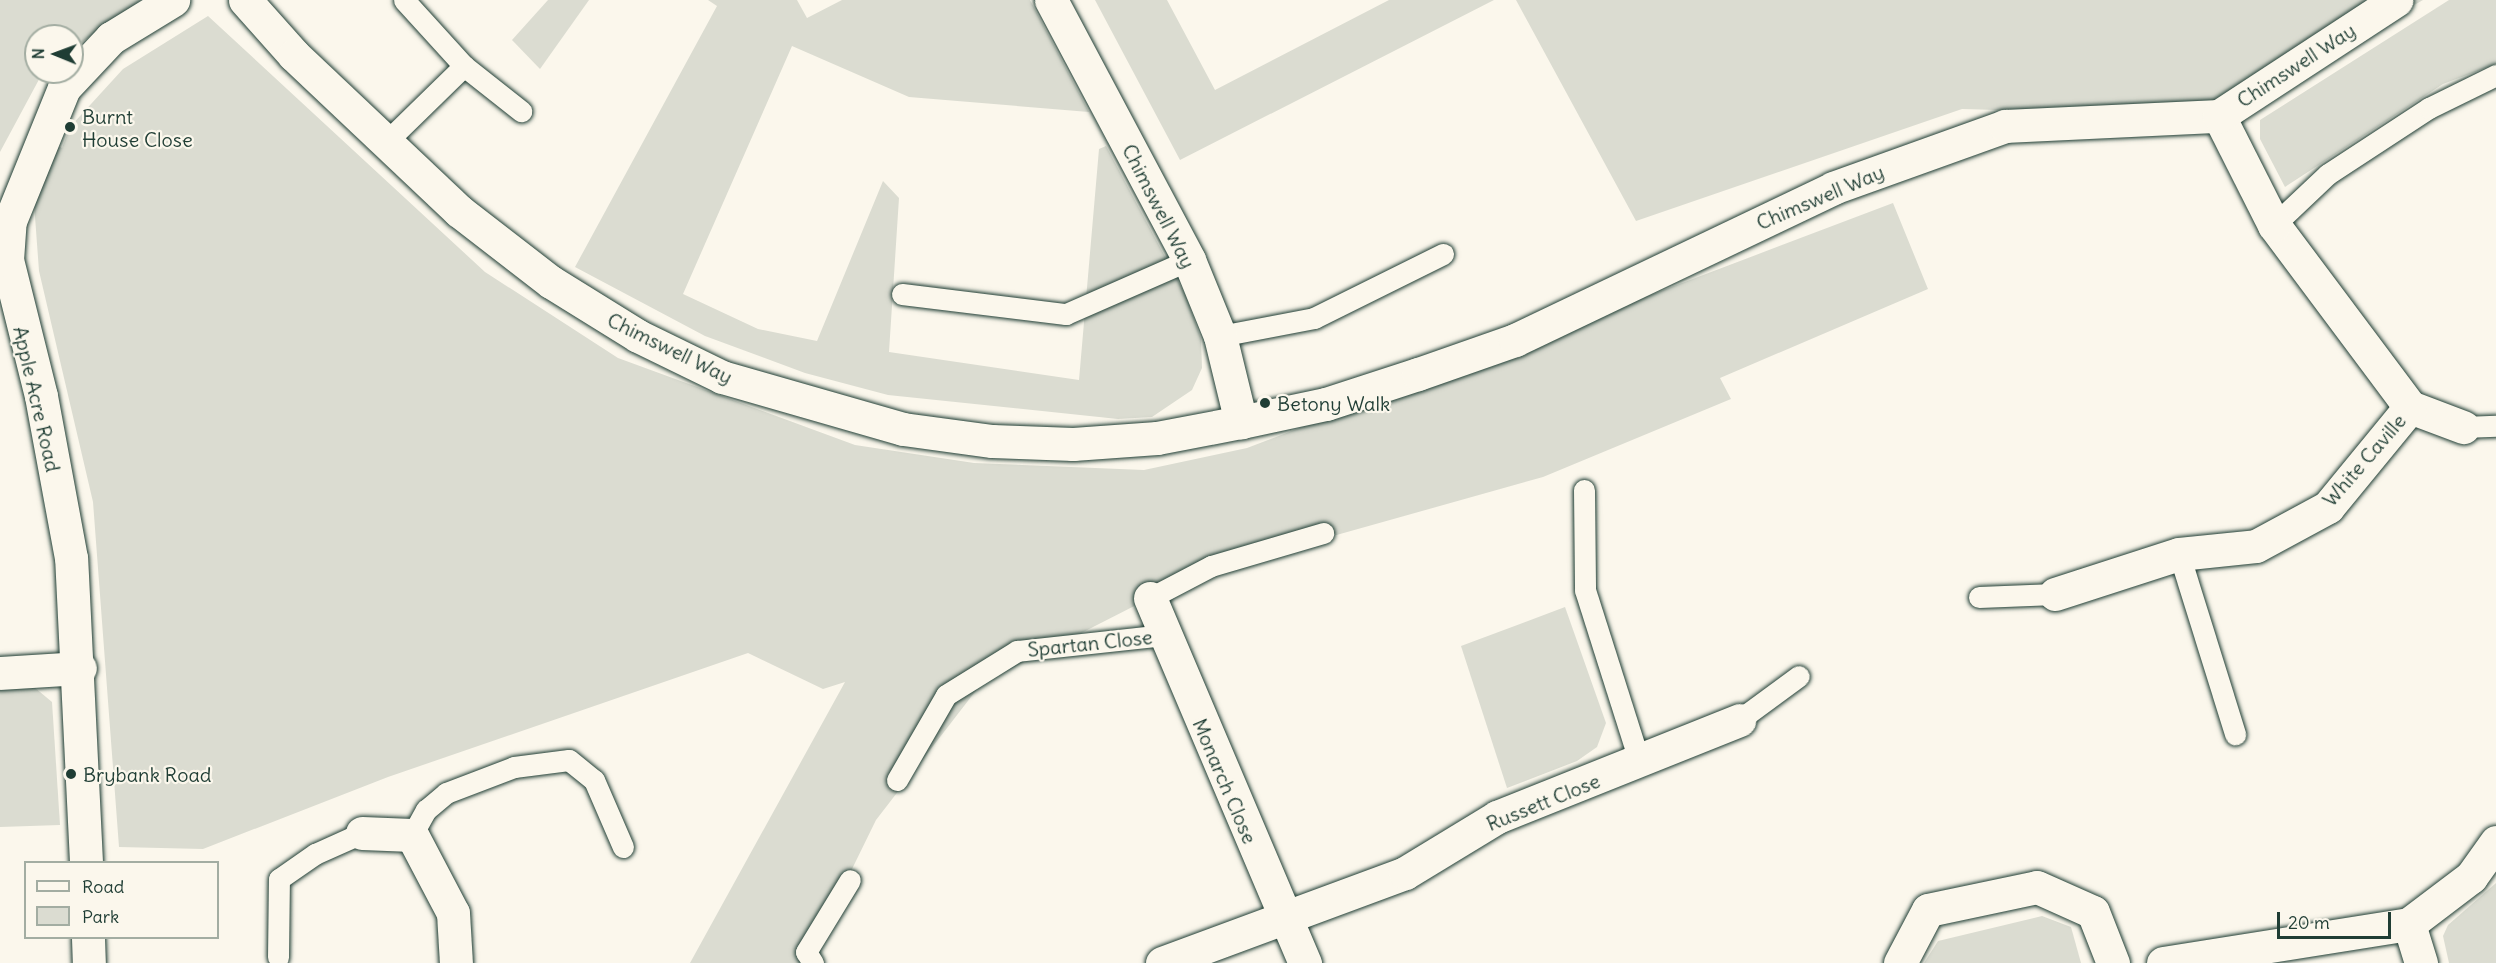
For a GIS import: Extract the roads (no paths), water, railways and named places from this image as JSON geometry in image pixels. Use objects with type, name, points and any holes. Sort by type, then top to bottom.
[{"type":"street","name":"Apple Acre Road","points":[[86,861],[80,669],[71,558],[41,396],[7,260],[5,221],[64,88],[111,38],[173,0]]},
{"type":"street","name":"Chimswell Way","points":[[245,0],[384,144],[551,282],[638,336],[722,377],[903,429],[992,441],[1073,444],[1157,438],[1326,404],[1515,340],[1833,188],[2005,126],[2219,116],[2396,0]]},
{"type":"street","name":"Chimswell Way","points":[[1051,0],[1190,260],[1220,336],[1242,422]]},
{"type":"street","name":"White Caville","points":[[2055,594],[2179,554],[2256,546],[2328,507],[2410,407],[2274,225],[2219,116]]},
{"type":"street","points":[[2410,407],[2463,427]]},
{"type":"street","name":"Monarch Close","points":[[1149,598],[1305,963]]},
{"type":"street","points":[[0,673],[80,669]]},
{"type":"street","name":"Russett Close","points":[[1283,914],[1405,873],[1497,817],[1640,763],[1739,720]]},
{"type":"street","points":[[362,833],[412,835],[453,913],[456,963]]},
{"type":"street","points":[[2163,963],[2409,924],[2471,877],[2495,847]]},
{"type":"street","points":[[1900,963],[1928,910],[2037,887],[2093,912],[2113,963]]},
{"type":"street","points":[[1162,963],[1283,914]]},
{"type":"street","points":[[2409,924],[2421,963]]},
{"type":"street","points":[[88,939],[89,963]]},
{"type":"lane","points":[[404,0],[464,66],[520,111]]},
{"type":"lane","points":[[384,144],[464,66]]},
{"type":"lane","points":[[2274,225],[2328,174],[2429,108],[2496,75]]},
{"type":"lane","points":[[1220,336],[1314,318],[1443,254]]},
{"type":"lane","points":[[902,294],[1066,314],[1190,260]]},
{"type":"lane","points":[[2463,427],[2496,426]]},
{"type":"lane","points":[[1584,490],[1585,590],[1640,763]]},
{"type":"lane","points":[[1149,598],[1211,566],[1323,532]]},
{"type":"lane","points":[[2179,554],[2235,734]]},
{"type":"lane","points":[[1979,597],[2055,594]]},
{"type":"lane","name":"Spartan Close","points":[[897,780],[946,695],[1017,651],[1165,635]]},
{"type":"lane","points":[[1739,720],[1799,676]]},
{"type":"lane","points":[[412,835],[426,810],[446,793],[514,767],[568,760],[594,780],[623,847]]},
{"type":"lane","points":[[278,957],[279,879],[315,854],[362,833]]},
{"type":"lane","points":[[813,963],[806,951],[849,880]]},
{"type":"place","name":"Burnt House Close","points":[[70,127]]},
{"type":"place","name":"Betony Walk","points":[[1265,403]]},
{"type":"place","name":"Brybank Road","points":[[71,774]]}]
